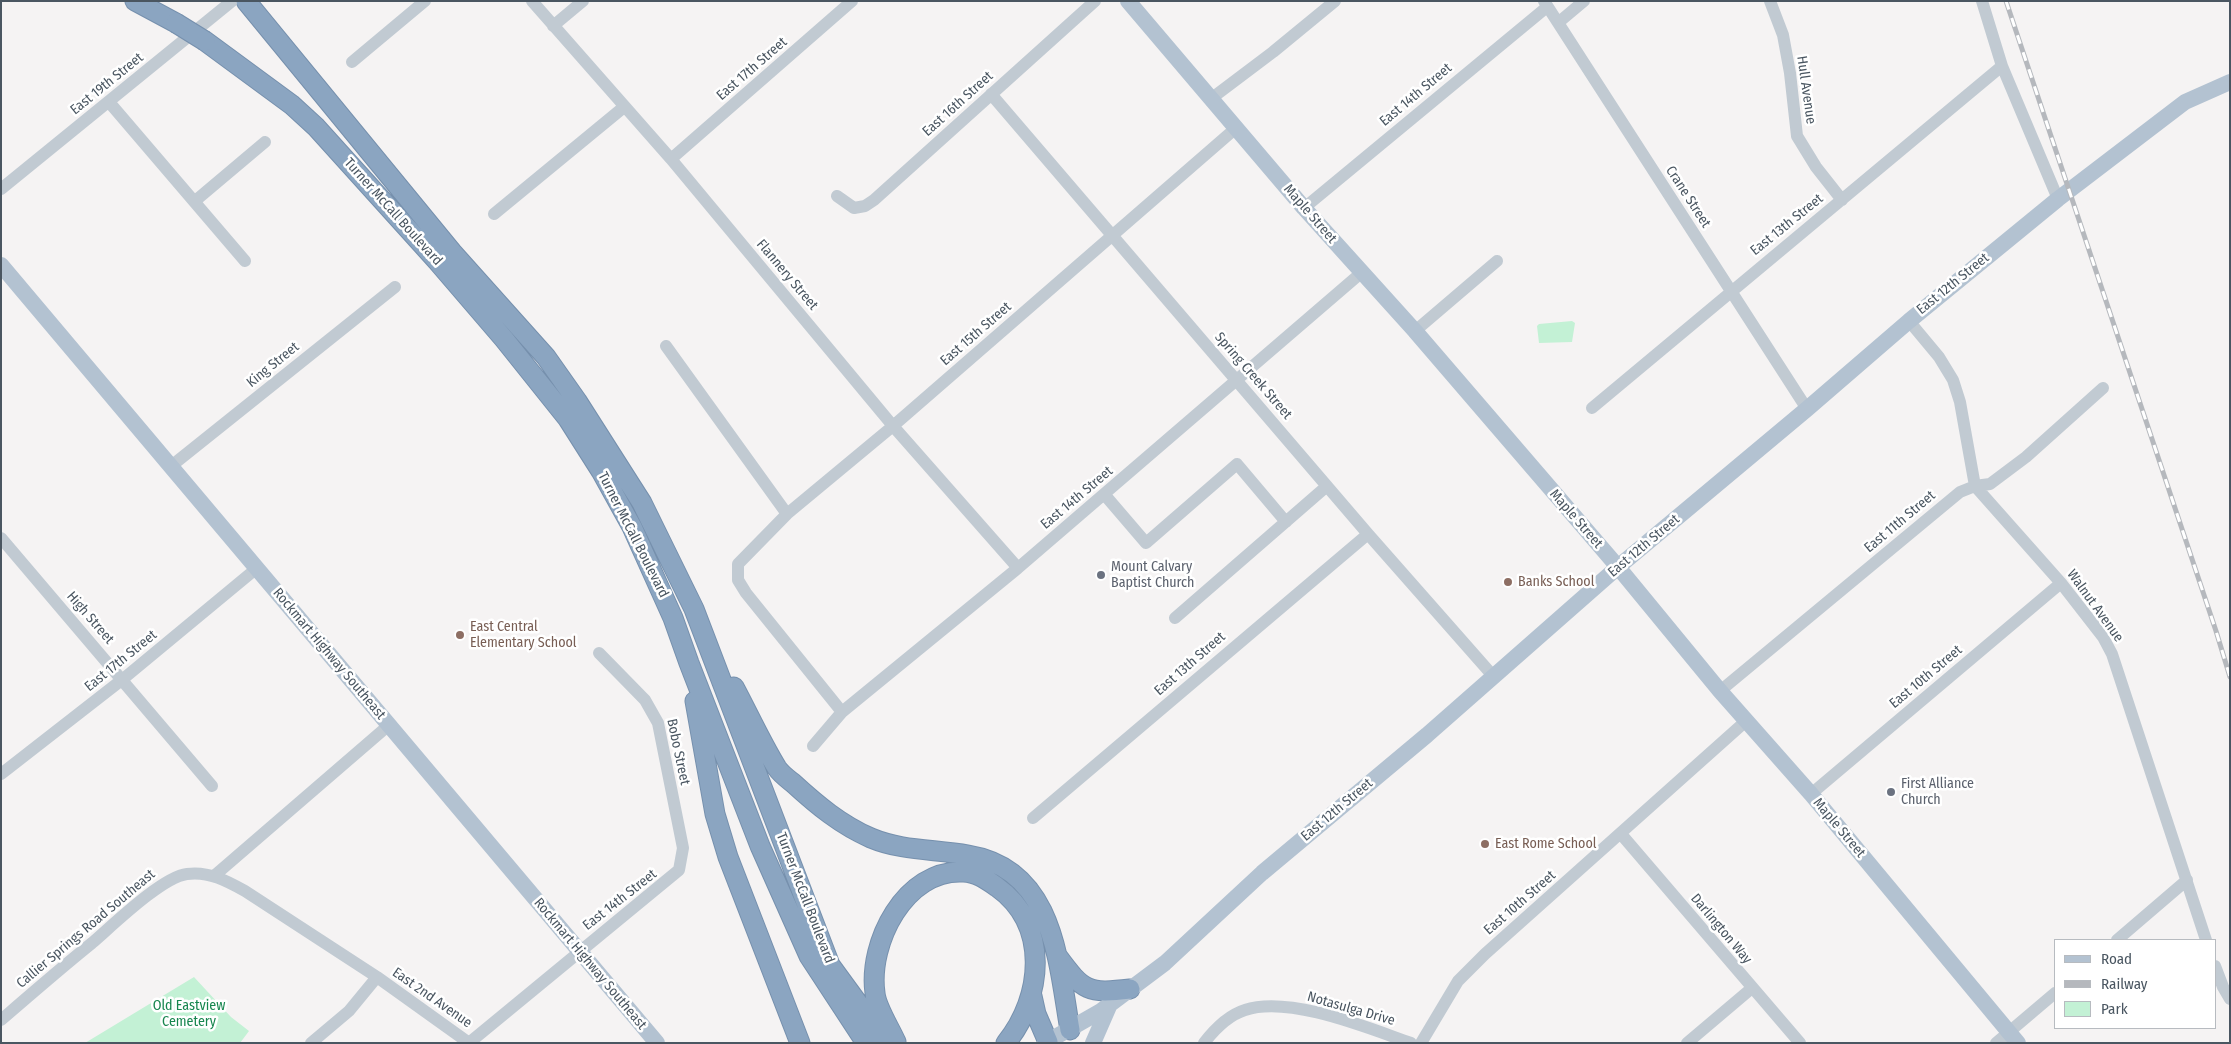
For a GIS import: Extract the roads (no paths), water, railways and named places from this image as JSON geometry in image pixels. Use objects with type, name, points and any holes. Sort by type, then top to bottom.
[{"type":"highway","name":"Turner McCall Boulevard","points":[[136,1],[205,41],[292,106],[316,127],[437,260],[568,419],[601,471],[632,527],[673,618],[760,846],[809,956],[866,1043]]},
{"type":"highway","name":"Turner McCall Boulevard","points":[[242,2],[452,252],[546,357],[577,401],[642,504],[694,609],[830,965],[886,1043]]},
{"type":"highway","points":[[694,609],[778,770],[825,811],[848,827],[871,838],[911,849],[988,858],[999,864],[1025,886],[1041,908],[1054,940],[1072,1036]]},
{"type":"highway","points":[[689,662],[716,814],[728,857],[800,1043]]},
{"type":"highway","points":[[897,1043],[875,995],[873,972],[878,952],[895,910],[905,899],[930,880],[949,873],[964,872],[984,878],[1008,894],[1025,918],[1036,956],[1032,996],[1022,1019],[1006,1043]]},
{"type":"highway","points":[[1057,954],[1075,978],[1091,990],[1100,992],[1130,990]]},
{"type":"highway","points":[[1032,996],[1036,1014],[1047,1042]]},
{"type":"main road","name":"Maple Street","points":[[1128,1],[1304,208],[1414,331],[1618,567],[1720,691],[1811,794],[2014,1037]]},
{"type":"main road","name":"East 12th Street","points":[[1047,1042],[1072,1036],[1110,1004],[1165,963],[1262,873],[1494,677],[1618,567],[2058,198],[2185,102],[2230,82]]},
{"type":"main road","name":"Rockmart Highway Southeast","points":[[1,265],[657,1043]]},
{"type":"main road","points":[[1093,1043],[1110,1004]]},
{"type":"street","points":[[352,62],[424,1]]},
{"type":"street","name":"Flannery Street","points":[[532,1],[671,159],[893,426],[1018,568]]},
{"type":"street","points":[[553,26],[583,1]]},
{"type":"street","name":"East 16th Street","points":[[837,196],[854,208],[865,206],[882,193],[1095,1]]},
{"type":"street","points":[[1212,98],[1335,1]]},
{"type":"street","points":[[1559,22],[1584,1]]},
{"type":"street","name":"Hull Avenue","points":[[1770,1],[1783,35],[1790,73],[1797,136],[1812,162],[1842,200]]},
{"type":"street","points":[[1982,1],[2002,66],[2058,198]]},
{"type":"street","name":"East 19th Street","points":[[1,189],[109,102],[242,2]]},
{"type":"street","name":"East 17th Street","points":[[671,159],[848,2]]},
{"type":"street","name":"Crane Street","points":[[1546,4],[1807,409]]},
{"type":"street","name":"East 14th Street","points":[[1304,208],[1546,4]]},
{"type":"street","name":"East 13th Street","points":[[1592,408],[2002,66]]},
{"type":"street","name":"Spring Creek Street","points":[[991,94],[1368,534],[1494,677]]},
{"type":"street","points":[[109,102],[245,261]]},
{"type":"street","points":[[494,214],[624,107]]},
{"type":"street","name":"East 15th Street","points":[[842,712],[746,593],[738,580],[738,564],[787,514],[893,426],[1236,128]]},
{"type":"street","points":[[195,201],[265,142]]},
{"type":"street","points":[[1414,331],[1497,261]]},
{"type":"street","name":"East 14th Street","points":[[813,746],[842,712],[1018,568],[1361,273]]},
{"type":"street","name":"King Street","points":[[170,466],[395,287]]},
{"type":"street","points":[[1909,321],[1934,351],[1953,380],[1960,402],[1975,486]]},
{"type":"street","points":[[666,346],[787,514]]},
{"type":"street","name":"East 11th Street","points":[[1720,691],[1960,492],[1975,486],[1990,484],[2012,468],[2103,388]]},
{"type":"street","points":[[1104,494],[1146,543],[1237,464],[1286,522]]},
{"type":"street","points":[[1175,618],[1327,486]]},
{"type":"street","name":"Walnut Avenue","points":[[1975,486],[2061,583],[2103,637],[2112,654],[2206,939]]},
{"type":"street","name":"East 13th Street","points":[[1034,818],[1368,534]]},
{"type":"street","name":"High Street","points":[[1,538],[212,786]]},
{"type":"street","name":"East 17th Street","points":[[3,767],[123,680],[257,568]]},
{"type":"street","name":"East 10th Street","points":[[1811,794],[2061,583]]},
{"type":"street","name":"Bobo Street","points":[[599,653],[652,710],[658,723],[683,848]]},
{"type":"street","name":"East 10th Street","points":[[1421,1043],[1458,981],[1485,954],[1746,721]]},
{"type":"street","points":[[214,876],[389,725]]},
{"type":"street","name":"Darlington Way","points":[[1621,834],[1800,1043]]},
{"type":"street","name":"East 14th Street","points":[[469,1043],[579,951],[675,875],[681,863],[683,848]]},
{"type":"street","name":"Callier Springs Road Southeast","points":[[1,1020],[118,920],[170,880],[186,874],[223,878],[245,890],[377,977]]},
{"type":"street","points":[[2118,939],[2187,880]]},
{"type":"street","points":[[2216,969],[2230,999]]},
{"type":"street","points":[[311,1043],[349,1011],[377,977]]},
{"type":"street","name":"East 2nd Avenue","points":[[377,977],[469,1043]]},
{"type":"street","points":[[1687,1043],[1752,988]]},
{"type":"street","points":[[1996,1043],[2014,1037],[2054,994]]},
{"type":"street","name":"Notasulga Drive","points":[[1204,1043],[1226,1021],[1244,1010],[1270,1005],[1322,1013],[1411,1043]]},
{"type":"railway","points":[[2006,1],[2230,677]]},
{"type":"place","name":"Mount Calvary Baptist Church","points":[[1101,575]]},
{"type":"place","name":"Banks School","points":[[1508,582]]},
{"type":"place","name":"East Central Elementary School","points":[[460,635]]},
{"type":"place","name":"First Alliance Church","points":[[1891,792]]},
{"type":"place","name":"East Rome School","points":[[1485,844]]},
{"type":"park label","name":"Old Eastview Cemetery","points":[[189,1014]]}]
